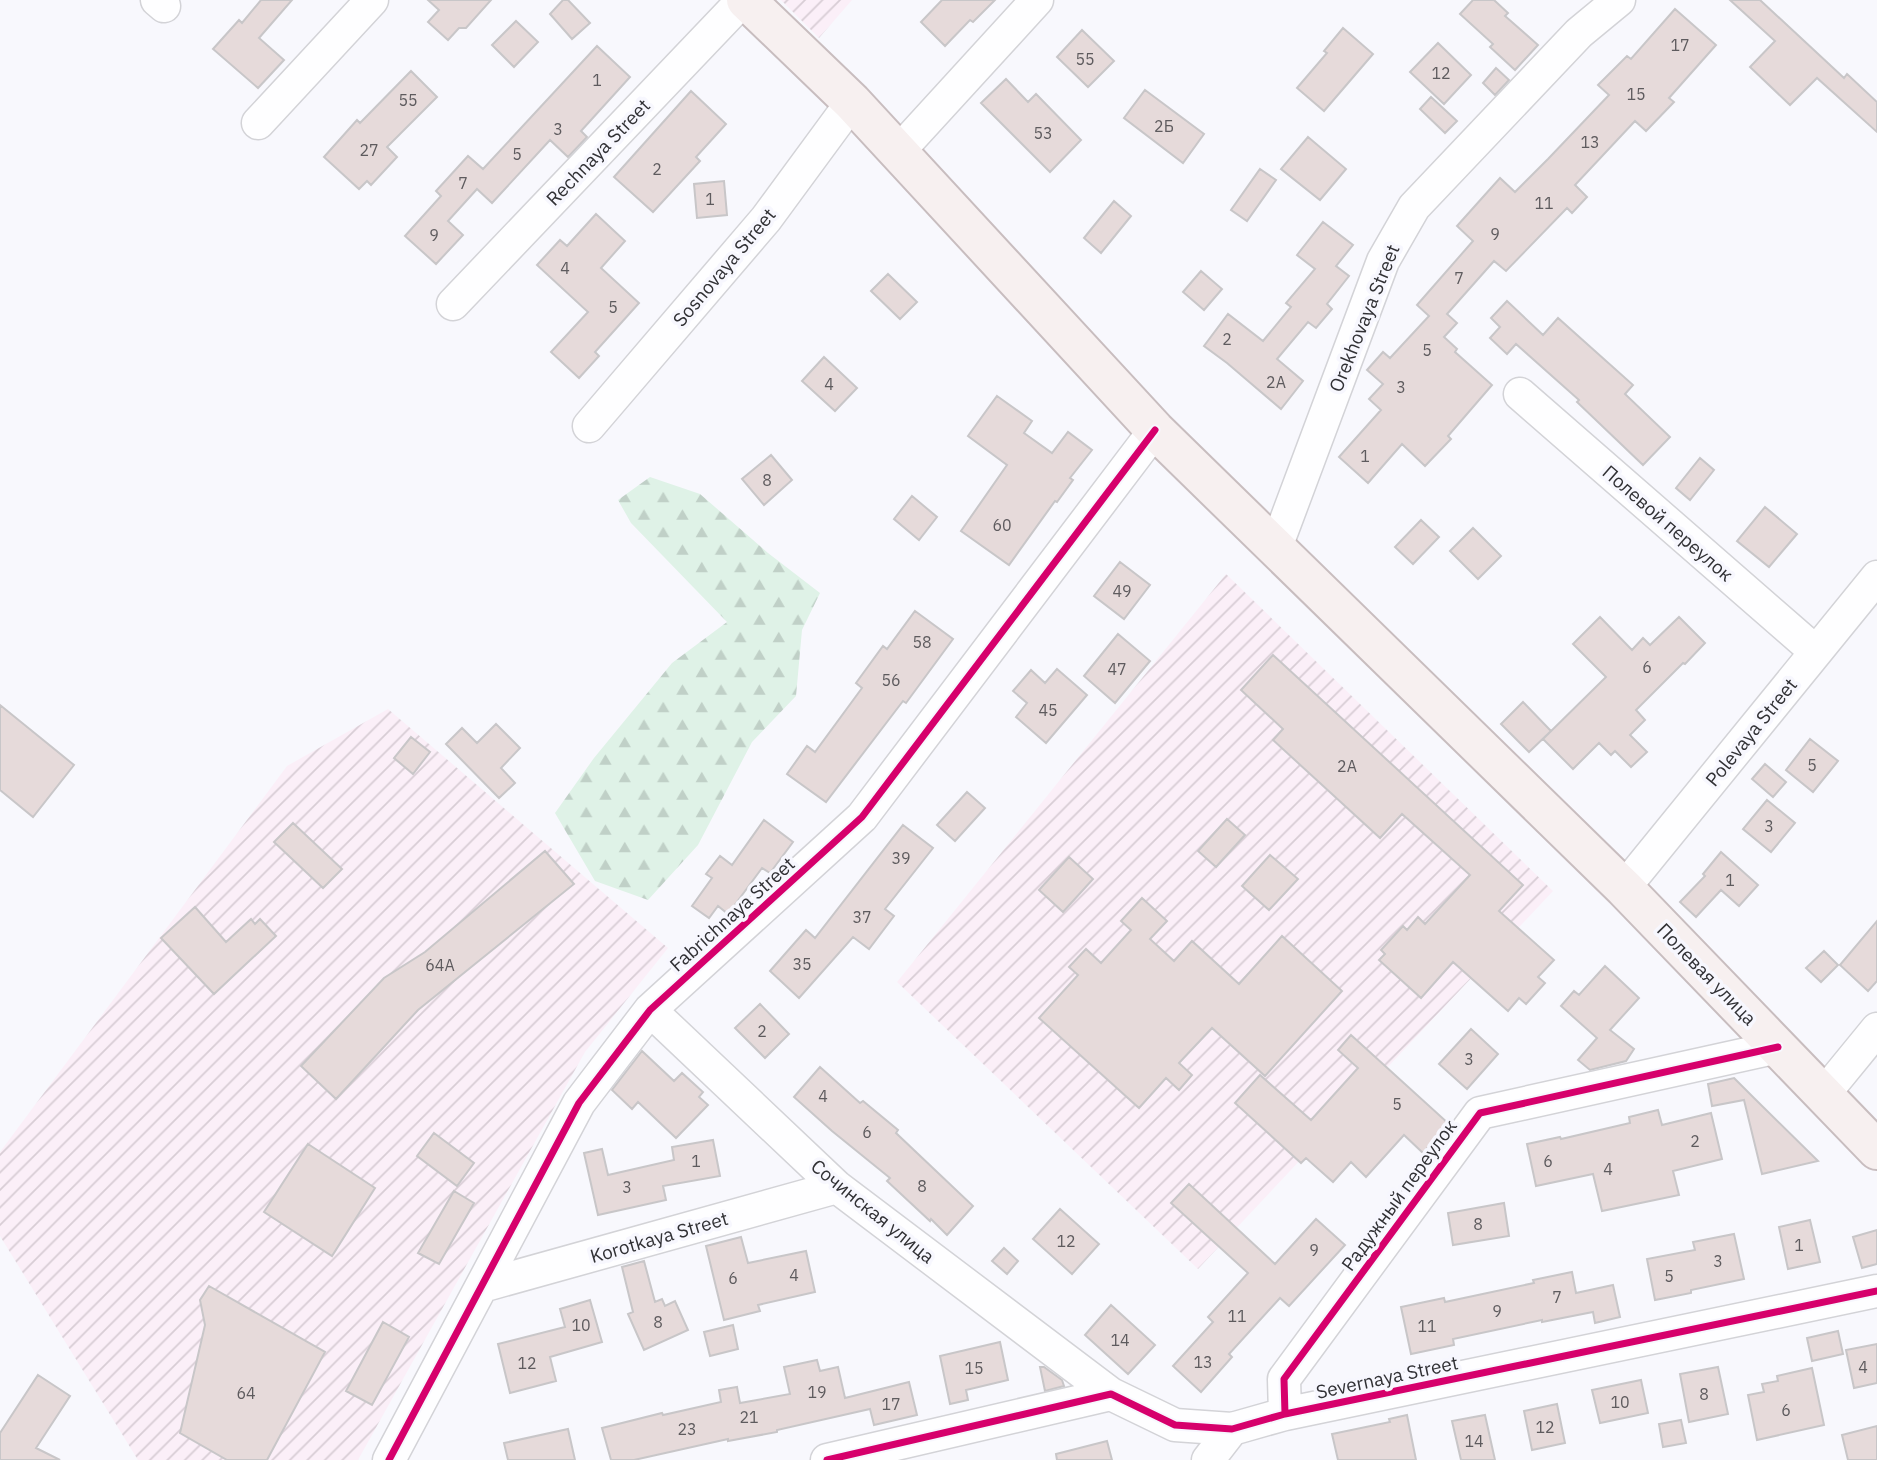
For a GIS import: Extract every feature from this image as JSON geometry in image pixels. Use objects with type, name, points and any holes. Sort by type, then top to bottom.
[{"type":"main road","name":"Полевая улица","points":[[745,0],[852,102],[1155,430],[1624,888],[1877,1150]]},
{"type":"street","points":[[258,123],[372,0]]},
{"type":"street","name":"Rechnaya Street","points":[[453,304],[745,0]]},
{"type":"street","points":[[898,152],[1037,0]]},
{"type":"street","name":"Orekhovaya Street","points":[[1276,547],[1382,261],[1414,206],[1579,33],[1619,0]]},
{"type":"street","name":"Sosnovaya Street","points":[[589,426],[766,219],[852,102]]},
{"type":"street","name":"Полевой переулок","points":[[1520,394],[1816,652]]},
{"type":"street","name":"Fabrichnaya Street","points":[[389,1460],[579,1103],[650,1010],[862,817],[1155,430]]},
{"type":"street","name":"Polevaya Street","points":[[1624,888],[1877,577]]},
{"type":"street","name":"Сочинская улица","points":[[650,1010],[837,1187],[1111,1394]]},
{"type":"street","points":[[1823,1095],[1877,1029]]},
{"type":"street","name":"Радужный переулок","points":[[1284,1414],[1284,1379],[1480,1113],[1778,1047]]},
{"type":"street","name":"Korotkaya Street","points":[[482,1286],[837,1187]]},
{"type":"street","name":"Severnaya Street","points":[[1111,1394],[1175,1425],[1232,1429],[1284,1414],[1877,1291]]},
{"type":"street","points":[[827,1460],[1111,1394]]},
{"type":"street","points":[[1208,1460],[1232,1429]]},
{"type":"shaded area","points":[[781,0],[852,0],[819,38]]},
{"type":"shaded area","points":[[1226,574],[1553,891],[1198,1269],[897,982]]},
{"type":"shaded area","points":[[388,709],[668,948],[585,1052],[358,1460],[138,1460],[0,1236],[0,1152],[287,766]]},
{"type":"green space","points":[[650,477],[700,494],[768,553],[820,593],[802,630],[796,696],[752,742],[698,845],[648,900],[595,881],[555,813],[594,758],[672,663],[727,622],[631,523],[618,500]]},
{"type":"building","points":[[261,0],[292,0],[259,38],[284,60],[258,88],[213,49],[239,20],[242,23]]},
{"type":"building","points":[[428,0],[491,0],[466,28],[459,28],[448,40],[428,22],[439,10]]},
{"type":"building","points":[[563,0],[568,0],[590,23],[572,39],[550,14]]},
{"type":"building","points":[[942,0],[995,0],[973,22],[970,20],[945,46],[921,22]]},
{"type":"building","points":[[1473,0],[1494,0],[1508,13],[1505,16],[1538,45],[1515,70],[1490,47],[1493,44],[1460,14]]},
{"type":"building","points":[[1730,0],[1760,0],[1844,78],[1847,74],[1877,102],[1877,132],[1817,78],[1790,105],[1750,67],[1775,41]]},
{"type":"building","points":[[1675,9],[1716,45],[1669,98],[1674,102],[1646,131],[1635,121],[1575,185],[1587,197],[1572,213],[1567,208],[1506,271],[1494,261],[1447,314],[1457,323],[1444,337],[1457,349],[1455,352],[1492,385],[1448,436],[1451,439],[1425,466],[1402,444],[1368,483],[1339,457],[1381,410],[1369,399],[1383,384],[1367,370],[1383,352],[1390,358],[1429,316],[1417,305],[1473,241],[1457,226],[1500,178],[1515,192],[1609,95],[1598,85],[1627,56],[1631,59]]},
{"type":"building","points":[[516,21],[538,42],[514,67],[492,45]]},
{"type":"building","points":[[1343,28],[1373,54],[1324,111],[1297,88],[1327,53],[1324,51]]},
{"type":"building","points":[[1082,30],[1114,61],[1088,87],[1057,57]]},
{"type":"building","points":[[1438,43],[1471,75],[1444,104],[1410,72]]},
{"type":"building","points":[[597,46],[630,77],[581,131],[587,137],[568,157],[550,140],[492,203],[477,189],[448,221],[463,235],[436,264],[405,236],[441,196],[436,191],[468,156],[483,169]]},
{"type":"building","points":[[1496,68],[1509,80],[1495,95],[1483,83]]},
{"type":"building","points":[[411,71],[437,97],[387,147],[397,157],[371,185],[367,181],[359,189],[324,157],[357,120],[360,123]]},
{"type":"building","points":[[1006,79],[1028,102],[1036,94],[1081,140],[1050,172],[981,103]]},
{"type":"building","points":[[1145,90],[1204,134],[1183,163],[1124,118]]},
{"type":"building","points":[[691,91],[726,124],[696,157],[700,161],[653,212],[614,177]]},
{"type":"building","points":[[1431,97],[1457,121],[1445,133],[1420,109]]},
{"type":"building","points":[[1308,137],[1346,169],[1320,200],[1281,169]]},
{"type":"building","points":[[1260,169],[1276,180],[1247,221],[1231,210]]},
{"type":"building","points":[[724,181],[727,215],[697,218],[694,184]]},
{"type":"building","points":[[1114,201],[1131,216],[1101,253],[1084,238]]},
{"type":"building","points":[[596,214],[625,241],[601,268],[639,303],[595,352],[599,356],[579,378],[551,352],[588,312],[537,265],[560,240],[567,246]]},
{"type":"building","points":[[1323,222],[1353,245],[1336,266],[1349,276],[1327,304],[1332,309],[1316,328],[1308,322],[1277,359],[1303,381],[1281,409],[1204,346],[1228,314],[1263,341],[1291,307],[1286,303],[1315,269],[1297,255]]},
{"type":"building","points":[[1201,271],[1222,289],[1204,310],[1183,292]]},
{"type":"building","points":[[888,274],[917,302],[900,319],[871,291]]},
{"type":"building","points":[[1507,301],[1543,335],[1558,318],[1633,385],[1625,394],[1670,437],[1643,465],[1577,402],[1579,400],[1516,344],[1507,354],[1490,338],[1500,327],[1491,318]]},
{"type":"building","points":[[824,357],[857,388],[835,411],[802,381]]},
{"type":"building","points":[[997,396],[1032,421],[1024,433],[1052,453],[1068,432],[1092,450],[1070,478],[1073,480],[1009,565],[961,531],[1007,465],[968,436]]},
{"type":"building","points":[[771,455],[792,480],[764,505],[742,479]]},
{"type":"building","points":[[1700,458],[1714,470],[1690,500],[1676,488]]},
{"type":"building","points":[[912,496],[937,517],[919,540],[894,519]]},
{"type":"building","points":[[1765,507],[1797,534],[1769,567],[1737,541]]},
{"type":"building","points":[[1421,520],[1439,537],[1413,564],[1395,547]]},
{"type":"building","points":[[1473,528],[1501,556],[1478,579],[1450,551]]},
{"type":"building","points":[[1120,562],[1150,585],[1124,619],[1094,596]]},
{"type":"building","points":[[915,611],[953,639],[906,703],[903,701],[826,802],[787,774],[807,746],[815,752],[862,688],[856,683],[883,646],[887,649]]},
{"type":"building","points":[[1600,617],[1632,650],[1643,638],[1650,645],[1679,617],[1705,643],[1636,710],[1645,720],[1630,735],[1647,752],[1631,767],[1615,751],[1611,755],[1599,743],[1573,769],[1543,739],[1606,677],[1573,644]]},
{"type":"building","points":[[1118,634],[1150,661],[1115,703],[1084,676]]},
{"type":"building","points":[[1273,655],[1523,885],[1499,911],[1554,960],[1538,977],[1545,983],[1526,1004],[1519,998],[1508,1011],[1453,962],[1421,998],[1379,960],[1385,954],[1381,950],[1403,926],[1407,930],[1418,917],[1425,924],[1470,875],[1402,814],[1380,838],[1273,740],[1283,729],[1241,690]]},
{"type":"building","points":[[1057,669],[1087,695],[1046,743],[1016,717],[1027,703],[1013,691],[1031,670],[1045,683]]},
{"type":"building","points":[[1523,702],[1551,731],[1529,752],[1501,724]]},
{"type":"building","points":[[0,705],[74,765],[33,817],[0,790]]},
{"type":"building","points":[[496,724],[520,748],[501,768],[515,783],[499,798],[446,744],[462,728],[477,743]]},
{"type":"building","points":[[411,737],[430,752],[413,774],[394,758]]},
{"type":"building","points":[[1810,739],[1838,761],[1813,792],[1786,770]]},
{"type":"building","points":[[1765,764],[1786,782],[1773,797],[1752,779]]},
{"type":"building","points":[[967,792],[985,808],[955,841],[937,825]]},
{"type":"building","points":[[1767,800],[1795,823],[1771,852],[1743,829]]},
{"type":"building","points":[[1227,819],[1245,835],[1216,867],[1198,851]]},
{"type":"building","points":[[764,820],[793,842],[770,873],[762,868],[728,914],[718,906],[709,918],[692,906],[712,878],[706,874],[720,856],[732,865]]},
{"type":"building","points":[[293,823],[342,869],[323,888],[274,842]]},
{"type":"building","points":[[903,825],[933,848],[885,909],[894,916],[869,949],[853,937],[799,998],[770,971],[806,930],[815,938]]},
{"type":"building","points":[[545,851],[574,884],[418,1010],[336,1099],[301,1066],[384,978],[425,952]]},
{"type":"building","points":[[1721,852],[1758,885],[1739,906],[1721,890],[1696,917],[1680,902],[1705,876],[1703,874]]},
{"type":"building","points":[[1270,855],[1298,879],[1269,910],[1242,886]]},
{"type":"building","points":[[1069,857],[1093,879],[1063,912],[1039,890]]},
{"type":"building","points":[[1142,898],[1167,921],[1150,939],[1174,961],[1192,941],[1239,984],[1282,936],[1342,991],[1265,1076],[1212,1028],[1179,1063],[1192,1075],[1179,1090],[1166,1078],[1139,1108],[1039,1018],[1078,975],[1069,967],[1086,949],[1101,963],[1131,930],[1121,921]]},
{"type":"building","points":[[195,907],[226,942],[251,919],[255,924],[260,919],[276,936],[214,994],[161,938]]},
{"type":"building","points":[[1877,921],[1877,981],[1868,991],[1840,965]]},
{"type":"building","points":[[1824,951],[1838,965],[1821,982],[1806,968]]},
{"type":"building","points":[[1605,966],[1639,998],[1610,1030],[1634,1049],[1626,1061],[1590,1070],[1578,1060],[1597,1038],[1561,1006],[1574,991],[1579,995]]},
{"type":"building","points":[[760,1004],[789,1034],[765,1058],[735,1028]]},
{"type":"building","points":[[1471,1029],[1498,1054],[1467,1089],[1439,1064]]},
{"type":"building","points":[[1351,1035],[1449,1124],[1423,1153],[1404,1135],[1366,1177],[1351,1162],[1333,1182],[1306,1158],[1301,1163],[1235,1103],[1260,1075],[1311,1120],[1358,1068],[1338,1050]]},
{"type":"building","points":[[642,1051],[674,1081],[682,1073],[703,1092],[699,1097],[708,1105],[676,1138],[638,1102],[632,1109],[612,1090]]},
{"type":"building","points":[[820,1067],[860,1103],[863,1101],[898,1130],[896,1133],[973,1206],[947,1235],[887,1181],[890,1178],[794,1097]]},
{"type":"building","points":[[1734,1078],[1818,1161],[1762,1174],[1744,1100],[1712,1106],[1708,1084]]},
{"type":"building","points":[[1658,1110],[1662,1125],[1711,1113],[1722,1159],[1673,1171],[1679,1195],[1602,1211],[1593,1174],[1536,1186],[1527,1144],[1630,1123],[1629,1117]]},
{"type":"building","points":[[434,1133],[474,1163],[457,1186],[417,1156]]},
{"type":"building","points":[[713,1140],[720,1176],[663,1186],[666,1200],[598,1215],[584,1153],[602,1149],[608,1175],[674,1160],[672,1147]]},
{"type":"building","points":[[308,1144],[375,1188],[332,1256],[264,1212]]},
{"type":"building","points":[[1189,1184],[1275,1264],[1316,1219],[1345,1245],[1289,1306],[1280,1298],[1229,1354],[1232,1357],[1201,1392],[1173,1366],[1213,1322],[1208,1317],[1248,1273],[1171,1203]]},
{"type":"building","points":[[454,1191],[474,1203],[439,1264],[418,1253]]},
{"type":"building","points":[[1504,1203],[1509,1236],[1453,1245],[1448,1213]]},
{"type":"building","points":[[1060,1209],[1099,1244],[1072,1274],[1033,1239]]},
{"type":"building","points":[[1810,1220],[1820,1262],[1788,1269],[1779,1227]]},
{"type":"building","points":[[1877,1230],[1877,1264],[1862,1268],[1853,1237]]},
{"type":"building","points":[[1734,1234],[1744,1279],[1655,1300],[1647,1259],[1695,1250],[1693,1242]]},
{"type":"building","points":[[741,1237],[748,1263],[806,1251],[815,1292],[758,1305],[760,1311],[724,1320],[706,1246]]},
{"type":"building","points":[[1004,1248],[1018,1261],[1007,1274],[992,1261]]},
{"type":"building","points":[[644,1261],[655,1302],[662,1299],[665,1306],[675,1301],[688,1330],[644,1350],[628,1314],[633,1312],[622,1267]]},
{"type":"building","points":[[1572,1272],[1576,1293],[1613,1285],[1620,1317],[1595,1323],[1593,1312],[1542,1320],[1453,1339],[1454,1345],[1411,1354],[1401,1307],[1444,1298],[1445,1302]]},
{"type":"building","points":[[209,1286],[325,1352],[267,1460],[227,1460],[180,1433],[205,1325],[200,1300]]},
{"type":"building","points":[[590,1300],[602,1342],[550,1357],[556,1381],[510,1393],[498,1344],[565,1327],[560,1309]]},
{"type":"building","points":[[1111,1305],[1155,1345],[1128,1374],[1085,1335]]},
{"type":"building","points":[[383,1322],[409,1337],[372,1405],[346,1391]]},
{"type":"building","points":[[733,1325],[738,1349],[710,1356],[704,1332]]},
{"type":"building","points":[[1838,1331],[1843,1354],[1812,1361],[1807,1338]]},
{"type":"building","points":[[1000,1342],[1008,1380],[966,1390],[968,1400],[950,1404],[940,1356]]},
{"type":"building","points":[[1877,1344],[1877,1383],[1854,1388],[1846,1350]]},
{"type":"building","points":[[817,1360],[820,1371],[838,1367],[845,1398],[909,1382],[917,1415],[874,1425],[870,1409],[777,1432],[728,1439],[634,1460],[611,1460],[602,1428],[721,1402],[719,1390],[737,1387],[740,1403],[790,1394],[784,1367]]},
{"type":"building","points":[[1040,1367],[1062,1380],[1064,1386],[1045,1391]]},
{"type":"building","points":[[1718,1367],[1728,1414],[1689,1422],[1680,1374]]},
{"type":"building","points":[[1812,1368],[1824,1425],[1757,1440],[1748,1395],[1764,1392],[1762,1384],[1778,1381],[1777,1376]]},
{"type":"building","points":[[38,1375],[70,1396],[36,1448],[60,1460],[0,1460],[0,1433]]},
{"type":"building","points":[[1641,1380],[1648,1413],[1600,1423],[1592,1390]]},
{"type":"building","points":[[1557,1404],[1565,1443],[1532,1450],[1524,1411]]},
{"type":"building","points":[[1407,1415],[1416,1460],[1338,1460],[1332,1434],[1390,1422],[1389,1419]]},
{"type":"building","points":[[1485,1415],[1495,1460],[1461,1460],[1452,1421]]},
{"type":"building","points":[[1681,1420],[1686,1443],[1663,1447],[1659,1424]]},
{"type":"building","points":[[1877,1426],[1877,1460],[1848,1460],[1842,1435]]},
{"type":"building","points":[[568,1429],[575,1460],[508,1460],[504,1443]]},
{"type":"building","points":[[1107,1441],[1112,1460],[1057,1460],[1056,1454]]},
{"type":"cycle path","points":[[389,1460],[579,1103],[650,1010],[862,817],[1155,430]]},
{"type":"cycle path","points":[[1285,1414],[1284,1379],[1480,1113],[1778,1047]]},
{"type":"cycle path","points":[[827,1460],[1111,1394],[1175,1425],[1232,1429],[1285,1414],[1877,1291]]}]
